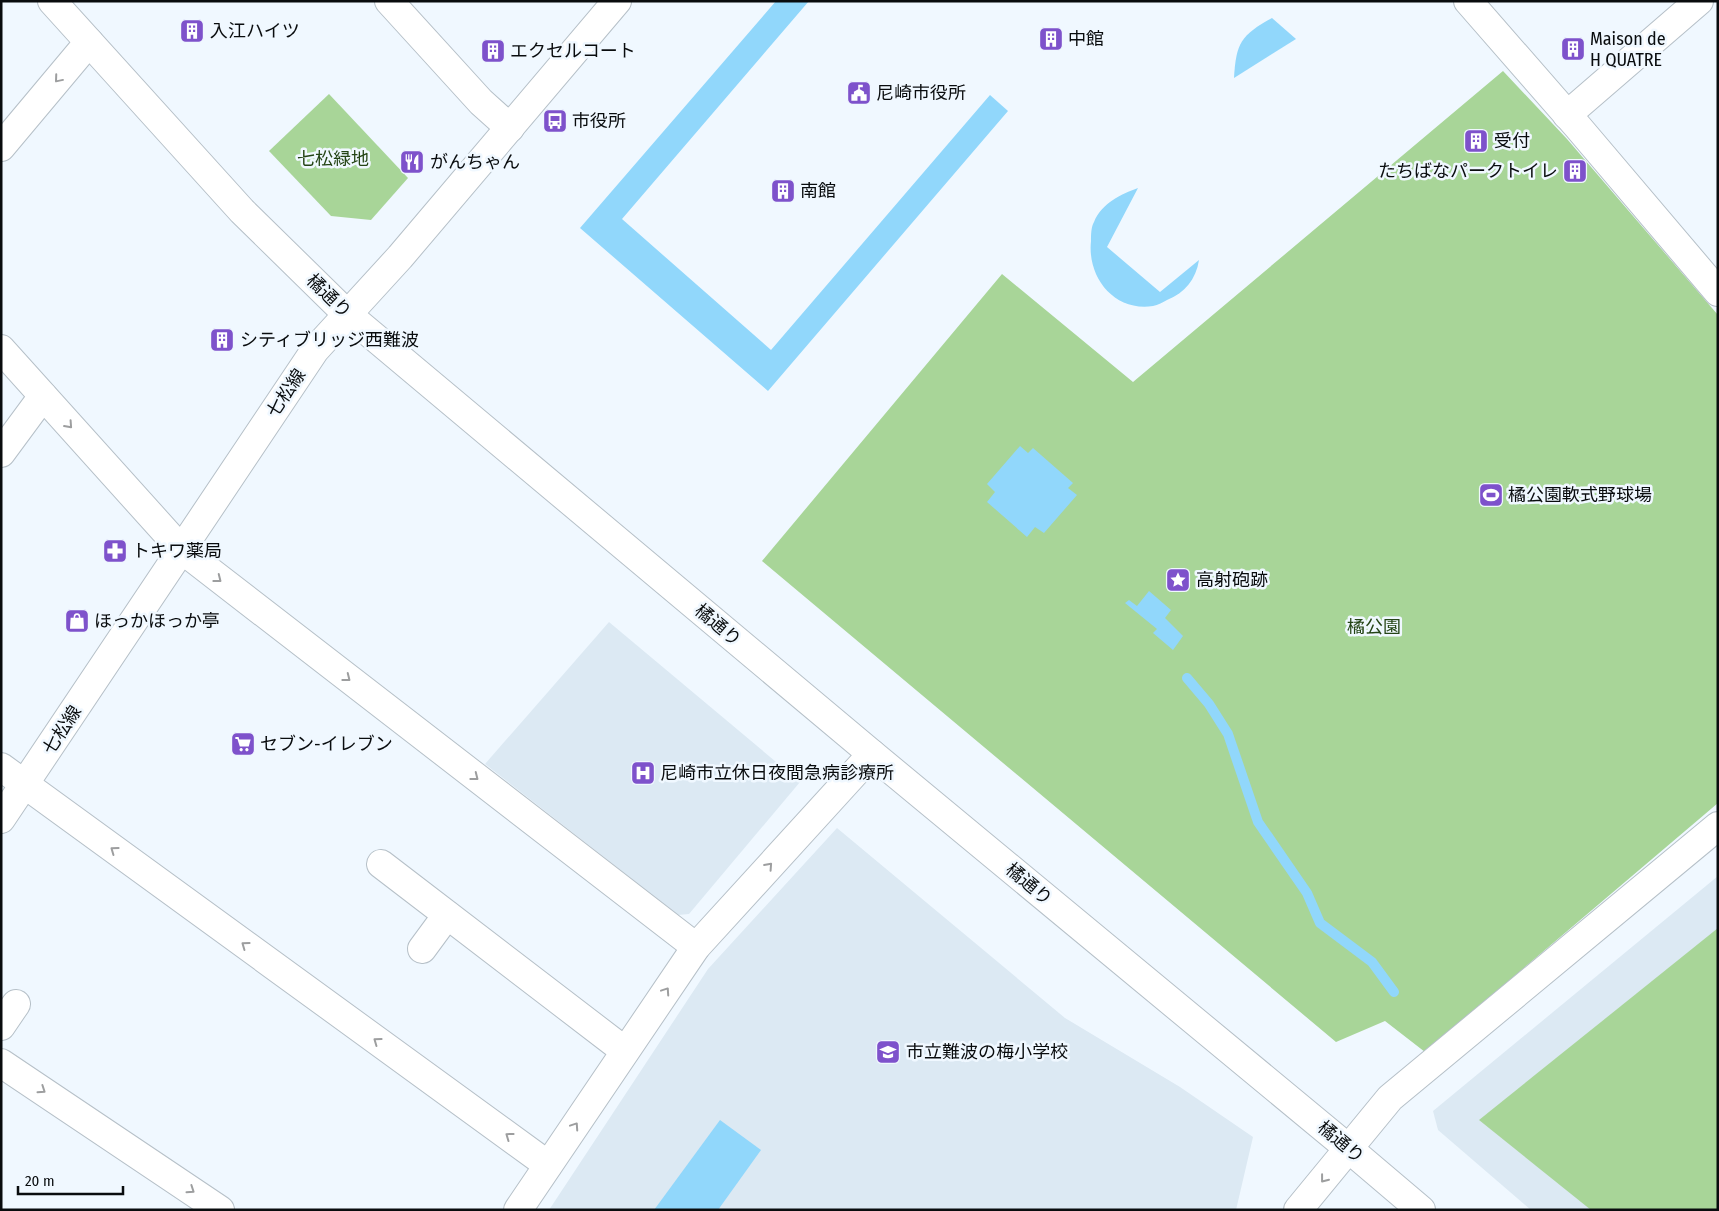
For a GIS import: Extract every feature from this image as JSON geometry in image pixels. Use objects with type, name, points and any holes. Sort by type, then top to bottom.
[{"type":"street","name":"橘通り","points":[[52,1],[242,211],[347,314],[872,754],[1421,1210]]},
{"type":"street","points":[[389,1],[481,102],[510,128]]},
{"type":"street","name":"七松線","points":[[1,819],[315,350],[400,257],[618,1]]},
{"type":"street","points":[[1468,1],[1718,292]]},
{"type":"street","points":[[1567,115],[1699,1]]},
{"type":"street","points":[[1,146],[89,42]]},
{"type":"street","points":[[1,349],[181,549],[696,947]]},
{"type":"street","points":[[1,453],[43,396]]},
{"type":"street","points":[[518,1210],[696,947],[872,754]]},
{"type":"street","points":[[1,767],[24,786],[548,1165]]},
{"type":"street","points":[[1298,1210],[1390,1098],[1718,826]]},
{"type":"street","points":[[381,864],[625,1051]]},
{"type":"street","points":[[422,949],[447,915]]},
{"type":"street","points":[[1,1063],[220,1210]]},
{"type":"shaded area","name":"尼崎市立休日夜間急病診療所","points":[[609,622],[800,782],[689,914],[678,915],[485,764]]},
{"type":"shaded area","name":"市立難波の梅小学校","points":[[837,828],[1065,1018],[1180,1087],[1253,1137],[1236,1210],[549,1210],[708,969]]},
{"type":"shaded area","points":[[1718,876],[1718,1210],[1531,1210],[1438,1130],[1433,1111]]},
{"type":"green space","name":"橘公園","points":[[1503,71],[1567,139],[1718,315],[1718,803],[1425,1052],[1385,1021],[1336,1042],[762,561],[1002,274],[1133,382]]},
{"type":"green space","name":"七松緑地","points":[[329,94],[408,178],[371,220],[331,216],[269,151]]},
{"type":"green space","points":[[1718,928],[1718,1210],[1591,1210],[1479,1120]]},
{"type":"water","points":[[776,1],[809,1],[622,219],[771,350],[990,95],[1008,111],[768,391],[580,228]]},
{"type":"water","points":[[1272,18],[1296,39],[1234,78],[1236,56],[1242,41],[1253,30]]},
{"type":"water","points":[[1138,188],[1107,247],[1160,292],[1199,260],[1192,279],[1184,289],[1173,297],[1153,306],[1139,306],[1115,298],[1099,279],[1091,254],[1092,229],[1097,215],[1113,200]]},
{"type":"water","points":[[1020,446],[1028,453],[1033,448],[1073,483],[1068,488],[1077,495],[1044,533],[1035,527],[1027,537],[987,502],[995,492],[987,484]]},
{"type":"water","points":[[1149,591],[1171,610],[1165,618],[1183,636],[1173,650],[1153,633],[1157,629],[1125,603],[1129,600],[1137,606]]},
{"type":"water","points":[[720,1120],[761,1150],[718,1210],[654,1210]]},
{"type":"waterway","points":[[1187,678],[1209,704],[1228,734],[1258,822],[1307,893],[1320,923],[1372,962],[1394,992]]},
{"type":"place","name":"入江ハイツ","points":[[192,31]]},
{"type":"place","name":"中館","points":[[1051,39]]},
{"type":"place","name":"Maison de H QUATRE","points":[[1573,49]]},
{"type":"place","name":"エクセルコート","points":[[493,51]]},
{"type":"place","name":"尼崎市役所","points":[[859,93]]},
{"type":"place","name":"市役所","points":[[555,121]]},
{"type":"place","name":"受付","points":[[1476,141]]},
{"type":"place","name":"がんちゃん","points":[[412,162]]},
{"type":"place","name":"たちばなパークトイレ","points":[[1575,171]]},
{"type":"place","name":"南館","points":[[783,191]]},
{"type":"place","name":"シティブリッジ西難波","points":[[222,340]]},
{"type":"place","name":"橘公園軟式野球場","points":[[1491,495]]},
{"type":"place","name":"トキワ薬局","points":[[115,551]]},
{"type":"place","name":"高射砲跡","points":[[1178,580]]},
{"type":"place","name":"ほっかほっか亭","points":[[77,621]]},
{"type":"place","name":"セブン-イレブン","points":[[243,744]]},
{"type":"place","name":"尼崎市立休日夜間急病診療所","points":[[643,773]]},
{"type":"place","name":"市立難波の梅小学校","points":[[888,1052]]}]
